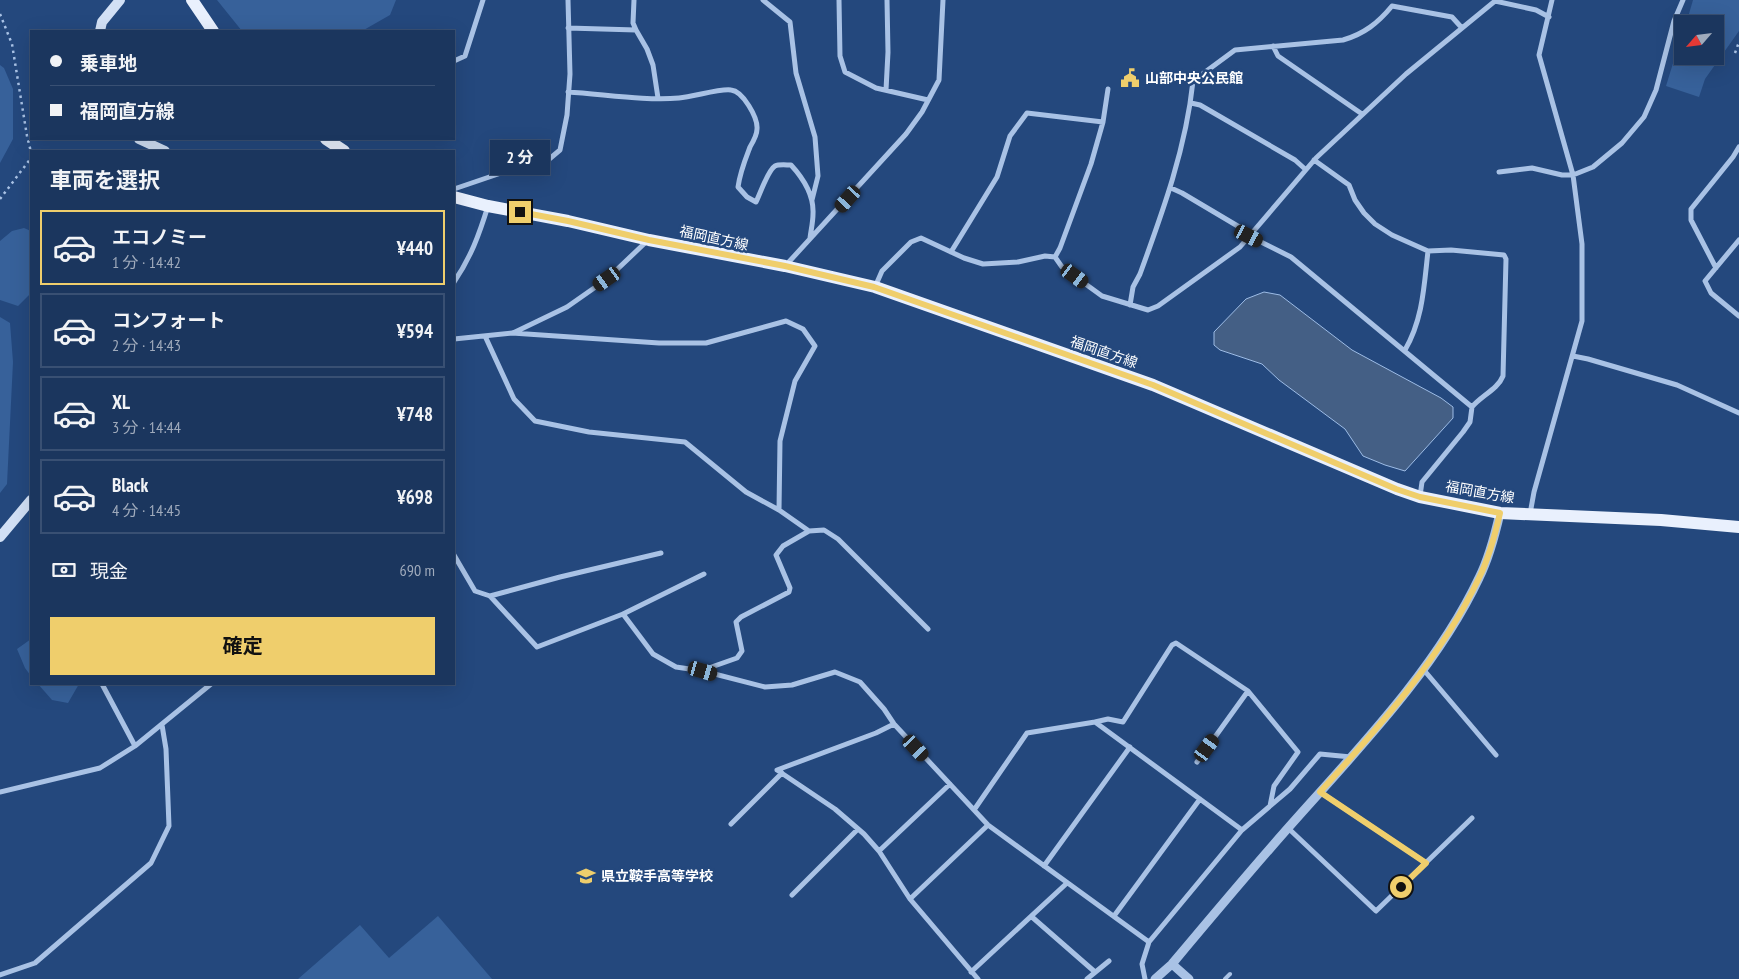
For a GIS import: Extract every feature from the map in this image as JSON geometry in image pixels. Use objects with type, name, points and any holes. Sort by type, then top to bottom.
[{"type":"main road","points":[[100,30],[102,22],[120,0]]},
{"type":"main road","points":[[192,0],[213,30]]},
{"type":"main road","points":[[142,140],[162,150]]},
{"type":"main road","points":[[328,140],[342,150]]},
{"type":"main road","name":"福岡直方線","points":[[455,198],[568,221],[649,240],[785,266],[874,287],[1153,385],[1396,489],[1420,497],[1500,513],[1662,520],[1739,527]]},
{"type":"main road","points":[[0,537],[30,501]]},
{"type":"street","points":[[455,61],[465,56],[483,0]]},
{"type":"street","points":[[455,189],[504,172],[541,166],[560,150],[567,115],[568,0]]},
{"type":"street","points":[[634,0],[633,23],[653,65],[658,98]]},
{"type":"street","points":[[763,0],[790,22],[796,73],[815,137],[818,176],[811,200]]},
{"type":"street","points":[[839,0],[840,56],[845,72],[876,88],[928,100]]},
{"type":"street","points":[[886,0],[888,52],[886,90]]},
{"type":"street","points":[[785,266],[906,134],[928,100],[939,80],[943,0]]},
{"type":"street","points":[[1530,515],[1534,492],[1582,321],[1582,244],[1573,175],[1540,55],[1552,0]]},
{"type":"street","points":[[1500,172],[1532,168],[1562,175],[1573,175],[1593,167],[1622,143],[1644,117],[1656,90],[1674,21],[1683,0]]},
{"type":"street","points":[[874,287],[882,271],[911,242],[922,238],[951,252],[983,264],[1018,262],[1045,256],[1055,257],[1062,267],[1102,296],[1148,310],[1158,306],[1240,247],[1314,160],[1406,74],[1494,1],[1536,10],[1549,17]]},
{"type":"street","points":[[1130,305],[1133,287],[1140,274],[1177,169],[1191,103],[1193,81],[1235,50],[1343,40],[1356,36],[1375,25],[1392,6],[1452,17],[1462,28]]},
{"type":"street","points":[[568,28],[636,30]]},
{"type":"street","points":[[1274,46],[1278,56],[1362,114]]},
{"type":"street","points":[[568,92],[658,98],[679,98],[731,89],[738,92],[754,115],[758,130],[740,172],[738,187],[747,197],[756,202],[763,190],[770,170],[776,166],[791,165],[799,174],[811,200],[813,214],[810,238]]},
{"type":"street","points":[[1055,257],[1091,164],[1103,122],[1108,89]]},
{"type":"street","points":[[1191,103],[1200,105],[1295,160],[1305,169]]},
{"type":"street","points":[[951,252],[997,177],[1010,136],[1028,113],[1103,122]]},
{"type":"street","points":[[1716,268],[1690,220],[1691,209],[1739,147]]},
{"type":"street","points":[[1314,160],[1349,185],[1355,200],[1364,213],[1375,224],[1392,235],[1428,251],[1451,250],[1495,254],[1504,255],[1506,259],[1504,376],[1501,382],[1472,407],[1470,422],[1464,432],[1422,482],[1420,497]]},
{"type":"street","points":[[1171,188],[1241,228],[1249,236],[1291,257],[1472,407]]},
{"type":"street","points":[[455,280],[472,252],[480,234],[488,206]]},
{"type":"street","points":[[512,333],[566,307],[607,279],[649,240]]},
{"type":"street","points":[[1739,240],[1705,281],[1711,293],[1739,316]]},
{"type":"street","points":[[1405,350],[1420,317],[1428,251]]},
{"type":"street","points":[[455,339],[512,333],[658,343],[706,343],[786,321],[803,329],[815,346],[795,381],[780,441],[779,510]]},
{"type":"street","points":[[485,336],[514,399],[535,421],[589,432],[685,442],[746,492],[779,510],[808,531]]},
{"type":"street","points":[[1573,356],[1677,385],[1739,413]]},
{"type":"street","points":[[1155,979],[1172,964],[1351,757],[1423,668],[1459,617],[1480,576],[1500,513]]},
{"type":"street","points":[[703,671],[737,658],[742,651],[742,642],[736,622],[741,617],[789,592],[790,588],[776,555],[783,546],[808,531],[824,530],[838,539],[928,629]]},
{"type":"street","points":[[490,596],[661,553]]},
{"type":"street","points":[[455,557],[475,591],[490,596],[537,647],[623,614],[704,574]]},
{"type":"street","points":[[623,614],[653,654],[676,667],[703,671],[765,686],[792,686],[835,672],[860,682],[894,724],[988,825],[1149,942]]},
{"type":"street","points":[[974,810],[1027,733],[1108,719],[1123,722],[1172,645],[1176,643],[1248,691],[1298,752],[1274,786],[1270,806]]},
{"type":"street","points":[[1423,668],[1496,755]]},
{"type":"street","points":[[103,685],[135,746]]},
{"type":"street","points":[[0,792],[100,768],[135,746],[210,685]]},
{"type":"street","points":[[1197,762],[1248,691]]},
{"type":"street","points":[[1096,722],[1242,830]]},
{"type":"street","points":[[894,724],[876,733],[776,770],[835,809],[858,829],[879,851],[910,899],[978,979]]},
{"type":"street","points":[[5,979],[0,975],[36,963],[151,864],[169,826],[166,749],[162,725]]},
{"type":"street","points":[[1044,866],[1130,747]]},
{"type":"street","points":[[1145,979],[1142,964],[1149,942],[1242,830],[1290,789],[1320,754],[1351,757]]},
{"type":"street","points":[[731,824],[782,773]]},
{"type":"street","points":[[879,851],[950,784]]},
{"type":"street","points":[[1320,792],[1426,863]]},
{"type":"street","points":[[1114,916],[1200,799]]},
{"type":"street","points":[[1288,828],[1376,910],[1472,818]]},
{"type":"street","points":[[910,899],[988,825]]},
{"type":"street","points":[[792,895],[858,829]]},
{"type":"street","points":[[971,972],[1067,883]]},
{"type":"street","points":[[1032,917],[1095,972]]},
{"type":"street","points":[[1087,979],[1109,961]]},
{"type":"street","points":[[1172,964],[1189,979]]},
{"type":"lane","points":[[1225,979],[1230,974]]},
{"type":"path","points":[[0,14],[12,44],[30,150]]},
{"type":"path","points":[[1735,53],[1739,42]]},
{"type":"path","points":[[0,199],[30,159]]},
{"type":"shaded area","points":[[217,0],[396,0],[390,15],[364,30],[241,30]]},
{"type":"shaded area","points":[[1693,0],[1739,0],[1739,31],[1724,52],[1724,15],[1689,15]]},
{"type":"shaded area","points":[[1674,60],[1674,65],[1715,65],[1705,79],[1699,97],[1666,86]]},
{"type":"shaded area","points":[[0,65],[4,68],[13,89],[13,139],[0,163]]},
{"type":"shaded area","points":[[24,228],[30,231],[30,294],[18,306],[0,300],[0,241],[12,231]]},
{"type":"shaded area","points":[[1264,292],[1280,295],[1352,350],[1441,398],[1453,407],[1453,418],[1405,471],[1363,456],[1345,429],[1279,380],[1262,364],[1220,350],[1214,345],[1214,332],[1246,299]]},
{"type":"shaded area","points":[[0,317],[10,323],[13,362],[7,484],[0,493]]},
{"type":"shaded area","points":[[30,640],[30,675],[25,668],[17,649]]},
{"type":"shaded area","points":[[39,685],[78,685],[68,703],[52,700]]},
{"type":"shaded area","points":[[438,916],[492,979],[298,979],[360,925],[389,958]]},
{"type":"place","name":"山部中央公民館","points":[[1130,78]]},
{"type":"place","name":"県立鞍手高等学校","points":[[586,876]]},
{"type":"route","points":[[520,212],[751,261],[785,266],[874,287],[1153,385],[1396,489],[1420,497],[1500,513],[1494,537],[1480,576],[1459,617],[1397,702],[1320,792],[1426,863],[1401,887]]}]
